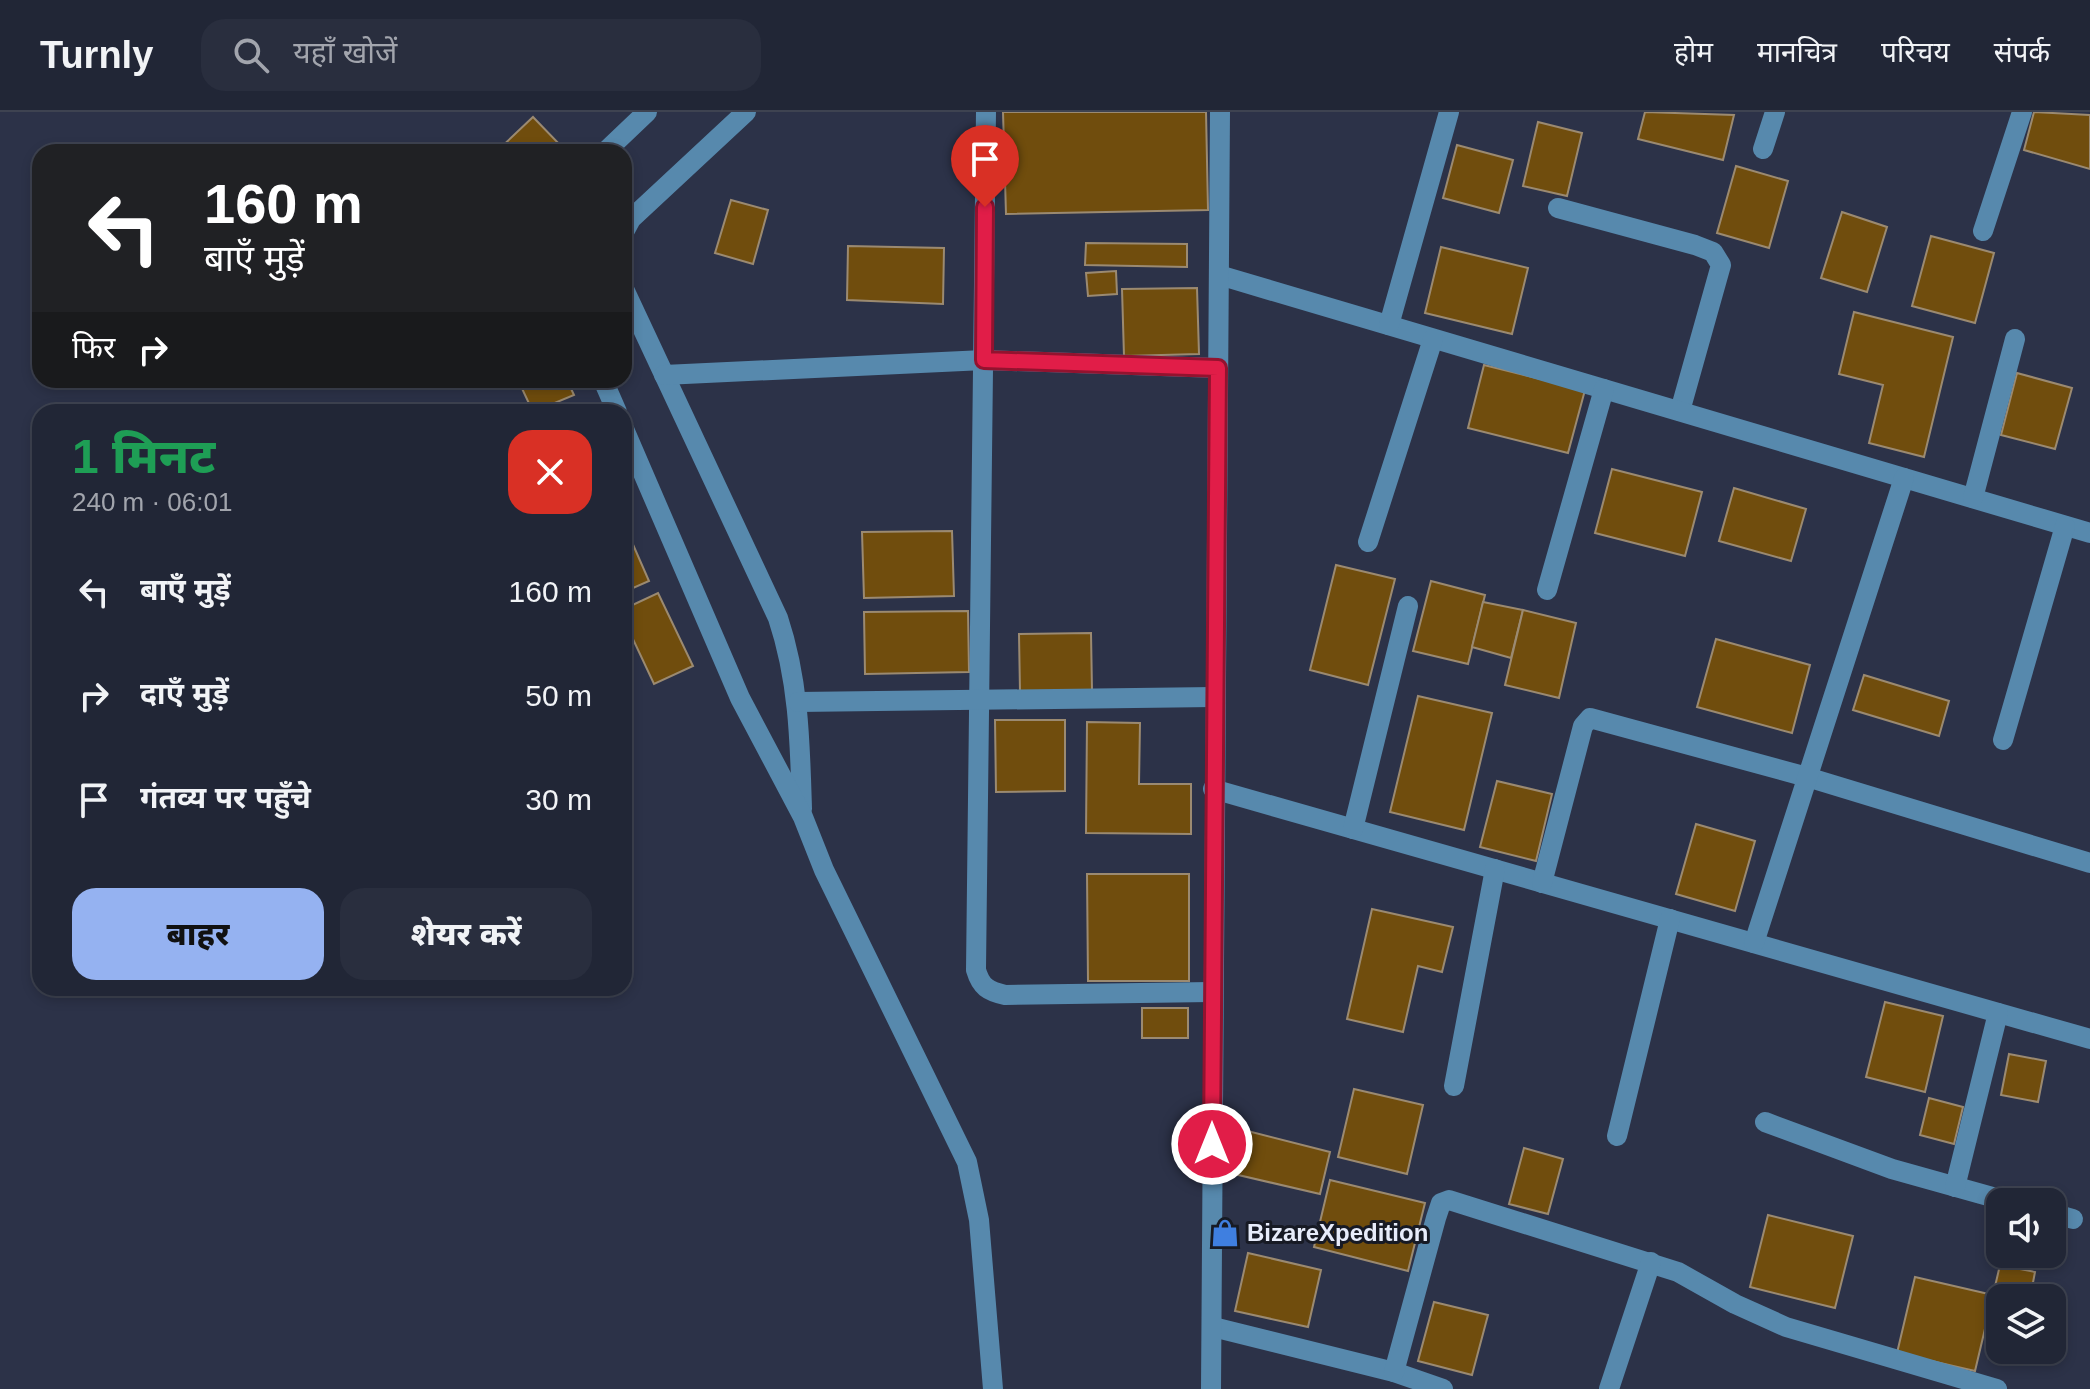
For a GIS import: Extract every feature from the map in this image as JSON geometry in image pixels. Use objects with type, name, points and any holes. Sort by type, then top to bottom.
[{"type":"street","points":[[613,144],[647,112]]},
{"type":"street","points":[[632,218],[746,112]]},
{"type":"street","points":[[986,112],[976,970],[980,982],[990,992],[1005,995],[1211,992]]},
{"type":"street","points":[[1211,1389],[1211,992],[1220,112]]},
{"type":"street","points":[[1389,325],[1449,112]]},
{"type":"street","points":[[1763,149],[1775,112]]},
{"type":"street","points":[[1983,231],[2022,112]]},
{"type":"street","points":[[1558,208],[1695,245],[1713,252],[1721,265],[1680,411]]},
{"type":"street","points":[[1219,275],[2090,533]]},
{"type":"street","points":[[632,306],[778,618],[790,653],[798,702],[803,817]]},
{"type":"street","points":[[1368,542],[1433,339]]},
{"type":"street","points":[[1973,498],[2015,339]]},
{"type":"street","points":[[664,375],[984,360],[1218,368]]},
{"type":"street","points":[[1547,590],[1604,389]]},
{"type":"street","points":[[632,448],[740,698],[803,817],[836,895],[967,1162],[979,1220],[993,1389]]},
{"type":"street","points":[[1754,943],[1904,478]]},
{"type":"street","points":[[2003,740],[2065,526]]},
{"type":"street","points":[[1353,829],[1408,606]]},
{"type":"street","points":[[798,702],[980,697],[1214,697]]},
{"type":"street","points":[[1542,883],[1583,726],[1590,718],[1807,777],[2090,863]]},
{"type":"street","points":[[1213,789],[2090,1039]]},
{"type":"street","points":[[1454,1086],[1495,869]]},
{"type":"street","points":[[1617,1136],[1670,919]]},
{"type":"street","points":[[1955,1187],[1998,1013]]},
{"type":"street","points":[[1765,1122],[1892,1169],[1986,1195]]},
{"type":"street","points":[[1394,1372],[1436,1218],[1441,1203],[1449,1200],[1651,1262],[1702,1283],[1761,1317],[1934,1380],[1997,1389]]},
{"type":"street","points":[[2066,1217],[2073,1219]]},
{"type":"street","points":[[1609,1389],[1651,1262]]},
{"type":"street","points":[[1213,1327],[1394,1372],[1443,1389]]},
{"type":"building","points":[[1003,112],[1206,112],[1208,210],[1006,214]]},
{"type":"building","points":[[1645,112],[1734,115],[1723,160],[1638,139]]},
{"type":"building","points":[[2034,112],[2090,115],[2090,169],[2024,150]]},
{"type":"building","points":[[533,117],[559,144],[504,144]]},
{"type":"building","points":[[1538,122],[1582,133],[1567,196],[1523,186]]},
{"type":"building","points":[[1457,145],[1513,160],[1499,213],[1443,198]]},
{"type":"building","points":[[1736,166],[1788,181],[1769,248],[1717,233]]},
{"type":"building","points":[[731,200],[768,210],[753,264],[715,253]]},
{"type":"building","points":[[1842,212],[1887,227],[1867,292],[1821,278]]},
{"type":"building","points":[[1931,236],[1994,253],[1975,323],[1912,306]]},
{"type":"building","points":[[1086,243],[1187,244],[1187,267],[1085,265]]},
{"type":"building","points":[[848,246],[944,248],[943,304],[847,300]]},
{"type":"building","points":[[1441,247],[1528,268],[1512,334],[1425,313]]},
{"type":"building","points":[[1116,271],[1117,294],[1088,296],[1086,273]]},
{"type":"building","points":[[1197,288],[1199,354],[1124,356],[1122,289]]},
{"type":"building","points":[[1854,312],[1953,337],[1924,457],[1869,443],[1883,385],[1839,374]]},
{"type":"building","points":[[1484,365],[1585,390],[1568,453],[1468,428]]},
{"type":"building","points":[[2017,373],[2072,388],[2055,449],[2001,435]]},
{"type":"building","points":[[522,388],[571,388],[574,395],[552,404],[529,404]]},
{"type":"building","points":[[1612,469],[1702,492],[1685,556],[1595,533]]},
{"type":"building","points":[[1734,488],[1806,509],[1791,561],[1719,541]]},
{"type":"building","points":[[952,531],[954,596],[864,598],[862,532]]},
{"type":"building","points":[[632,542],[649,581],[632,588]]},
{"type":"building","points":[[1336,565],[1395,579],[1368,685],[1310,670]]},
{"type":"building","points":[[1431,581],[1485,595],[1468,664],[1413,651]]},
{"type":"building","points":[[658,593],[693,666],[654,684],[632,637],[632,605]]},
{"type":"building","points":[[1483,602],[1523,610],[1511,658],[1472,647]]},
{"type":"building","points":[[1523,610],[1576,623],[1559,698],[1505,685]]},
{"type":"building","points":[[968,611],[969,672],[865,674],[864,612]]},
{"type":"building","points":[[1091,633],[1092,691],[1020,692],[1019,634]]},
{"type":"building","points":[[1716,639],[1810,665],[1792,733],[1697,707]]},
{"type":"building","points":[[1864,675],[1949,701],[1939,736],[1853,710]]},
{"type":"building","points":[[1418,696],[1492,713],[1464,830],[1390,812]]},
{"type":"building","points":[[995,720],[1065,720],[1065,791],[996,792]]},
{"type":"building","points":[[1087,722],[1140,723],[1139,784],[1191,784],[1191,834],[1086,833]]},
{"type":"building","points":[[1497,781],[1552,794],[1536,861],[1480,847]]},
{"type":"building","points":[[1696,824],[1755,841],[1735,911],[1676,894]]},
{"type":"building","points":[[1087,874],[1189,874],[1189,981],[1088,981]]},
{"type":"building","points":[[1372,909],[1453,927],[1442,972],[1418,966],[1403,1032],[1347,1019]]},
{"type":"building","points":[[1885,1002],[1943,1016],[1925,1092],[1866,1077]]},
{"type":"building","points":[[1142,1008],[1188,1008],[1188,1038],[1142,1038]]},
{"type":"building","points":[[2009,1054],[2046,1061],[2038,1102],[2001,1095]]},
{"type":"building","points":[[1354,1089],[1423,1105],[1407,1174],[1338,1157]]},
{"type":"building","points":[[1929,1098],[1963,1107],[1954,1144],[1920,1135]]},
{"type":"building","points":[[1232,1127],[1330,1152],[1320,1194],[1221,1171]]},
{"type":"building","points":[[1524,1148],[1563,1159],[1548,1214],[1509,1204]]},
{"type":"building","points":[[1330,1180],[1425,1203],[1408,1271],[1314,1247]]},
{"type":"building","points":[[1768,1215],[1853,1236],[1835,1308],[1750,1287]]},
{"type":"building","points":[[1248,1253],[1321,1270],[1308,1327],[1235,1311]]},
{"type":"building","points":[[1999,1268],[2035,1272],[2033,1284],[1996,1284]]},
{"type":"building","points":[[1915,1277],[1986,1293],[1986,1325],[1975,1371],[1897,1353]]},
{"type":"building","points":[[1434,1302],[1488,1315],[1472,1375],[1418,1361]]},
{"type":"place","name":"BizareXpedition","points":[[1225,1233]]},
{"type":"route","points":[[985,207],[984,360],[1218,368],[1212,1144]]}]
